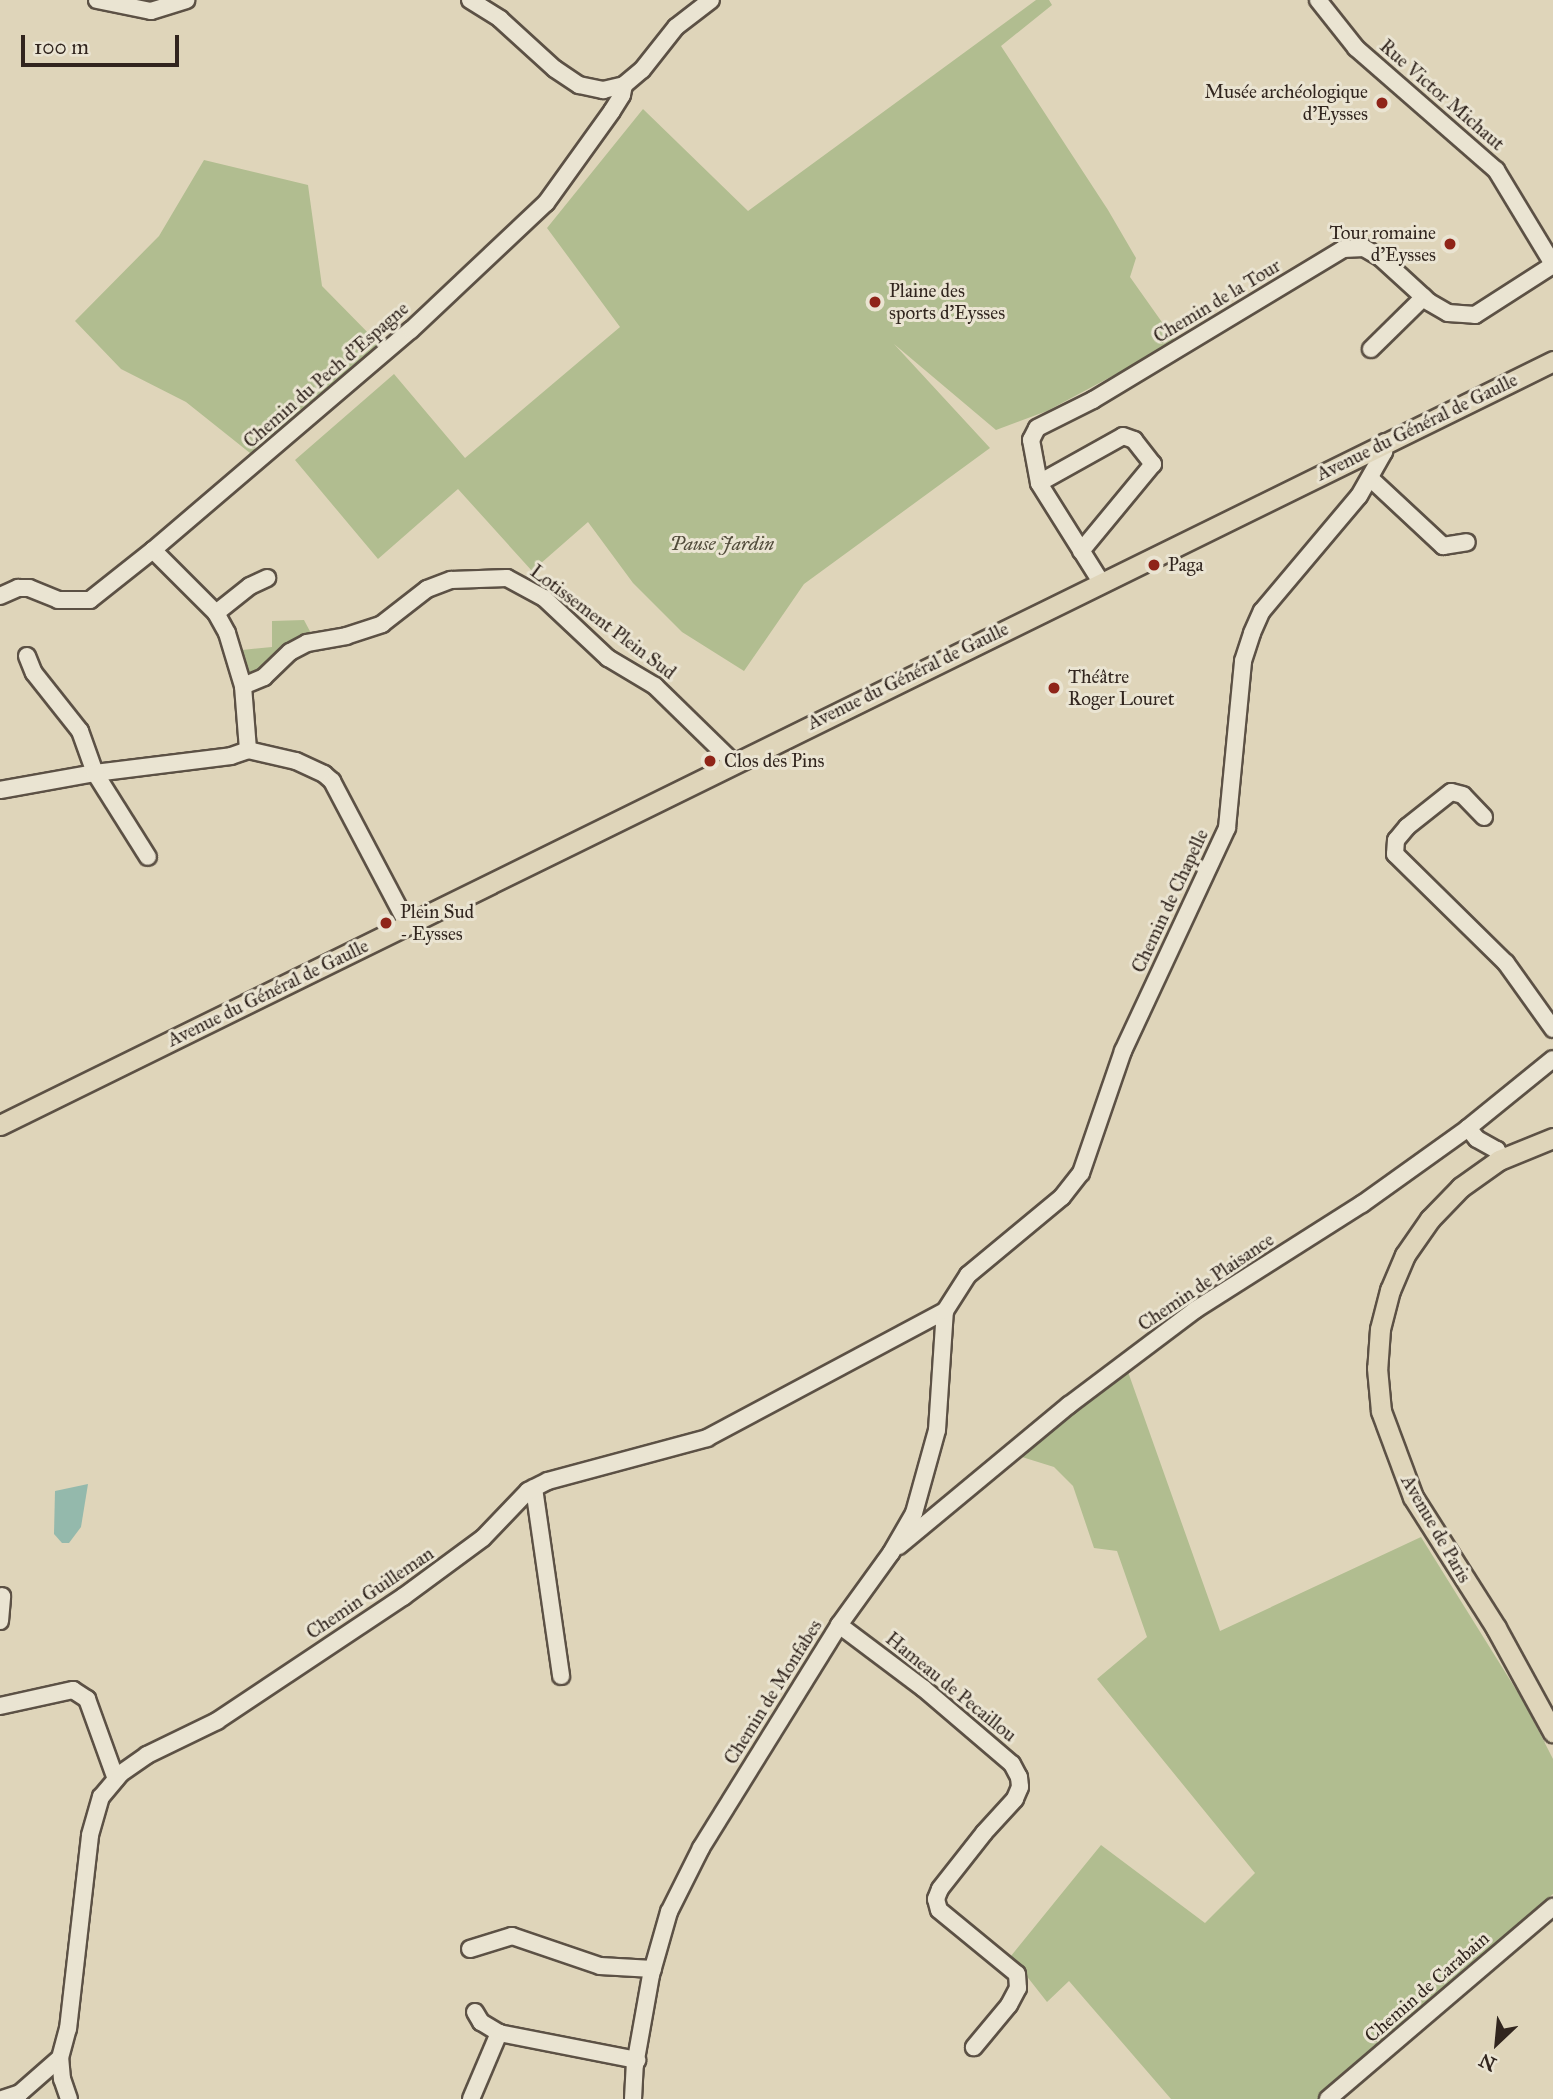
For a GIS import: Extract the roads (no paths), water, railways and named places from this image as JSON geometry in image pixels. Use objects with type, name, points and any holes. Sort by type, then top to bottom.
[{"type":"main road","name":"Avenue du Général de Gaulle","points":[[0,1125],[733,762],[1553,361]]},
{"type":"main road","name":"Avenue de Paris","points":[[1553,1138],[1499,1160],[1461,1188],[1430,1219],[1405,1255],[1390,1290],[1380,1329],[1377,1368],[1381,1411],[1413,1497],[1496,1628],[1553,1732]]},
{"type":"street","points":[[97,0],[151,11],[186,0]]},
{"type":"street","points":[[470,0],[500,19],[555,69],[579,85],[603,90],[624,85]]},
{"type":"street","name":"Chemin du Pech d'Espagne","points":[[0,596],[18,588],[29,588],[58,600],[90,600],[153,550],[411,330],[546,203],[612,111],[622,95],[624,85],[642,70],[676,27],[711,0]]},
{"type":"street","name":"Rue Victor Michaut","points":[[1318,0],[1356,48],[1496,170],[1553,265]]},
{"type":"street","name":"Chemin de la Tour","points":[[1039,483],[1031,440],[1037,428],[1093,400],[1343,249],[1364,248],[1381,258],[1424,297],[1448,313],[1475,315],[1553,265]]},
{"type":"street","points":[[1371,349],[1424,297]]},
{"type":"street","points":[[1081,551],[1153,464],[1134,440],[1123,436],[1039,483],[1081,551],[1101,582]]},
{"type":"street","name":"Chemin de Chapelle","points":[[945,1311],[968,1275],[1062,1198],[1081,1173],[1123,1051],[1227,828],[1243,661],[1252,633],[1262,611],[1359,496],[1384,452],[1385,442]]},
{"type":"street","points":[[1370,478],[1443,546],[1467,542]]},
{"type":"street","points":[[153,550],[216,613],[234,650],[243,686],[248,750]]},
{"type":"street","points":[[216,613],[250,586],[267,578]]},
{"type":"street","name":"Lotissement Plein Sud","points":[[243,686],[264,677],[290,652],[307,643],[346,636],[382,624],[427,589],[451,580],[507,578],[544,598],[608,658],[655,686],[733,762]]},
{"type":"street","points":[[27,656],[34,673],[80,731],[95,773],[148,857]]},
{"type":"street","points":[[0,790],[95,773],[231,756],[248,750],[296,761],[324,774],[332,781],[408,925]]},
{"type":"street","points":[[113,800],[115,784],[126,769]]},
{"type":"street","points":[[1484,817],[1463,795],[1451,792],[1407,827],[1396,840],[1395,854],[1506,963],[1553,1029]]},
{"type":"street","name":"Chemin de Plaisance","points":[[891,1553],[1069,1405],[1195,1310],[1362,1204],[1468,1128],[1553,1059]]},
{"type":"street","points":[[1468,1128],[1477,1139],[1497,1150],[1499,1160]]},
{"type":"street","name":"Chemin Guilleman","points":[[69,2099],[60,2058],[68,2029],[89,1835],[101,1797],[116,1779],[147,1755],[217,1721],[457,1560],[534,1488],[548,1481],[707,1438],[945,1311]]},
{"type":"street","name":"Chemin de Monfabes","points":[[633,2099],[636,2060],[653,1969],[669,1912],[701,1848],[839,1625],[891,1553],[914,1513],[937,1430],[945,1311]]},
{"type":"street","points":[[534,1488],[561,1676]]},
{"type":"street","points":[[0,1621],[2,1596]]},
{"type":"street","name":"Hameau de Pecaillou","points":[[839,1625],[923,1688],[1012,1764],[1019,1777],[1020,1787],[1015,1799],[969,1852],[936,1899],[939,1910],[1017,1974],[1017,1988],[1009,2005],[974,2047]]},
{"type":"street","points":[[0,1706],[73,1690],[87,1699],[116,1779]]},
{"type":"street","name":"Chemin de Carabain","points":[[1328,2099],[1553,1907]]},
{"type":"street","points":[[470,1949],[512,1936],[600,1966],[653,1969]]},
{"type":"street","points":[[475,2012],[481,2022],[499,2033],[636,2060]]},
{"type":"street","points":[[471,2099],[499,2033]]},
{"type":"street","points":[[2,2099],[20,2093],[60,2058]]},
{"type":"water","points":[[88,1484],[81,1527],[69,1543],[62,1543],[54,1534],[55,1491]]},
{"type":"place","name":"Musée archéologique d'Eysses","points":[[1382,103]]},
{"type":"place","name":"Tour romaine d'Eysses","points":[[1450,244]]},
{"type":"place","name":"Plaine des sports d'Eysses","points":[[875,302]]},
{"type":"place","name":"Paga","points":[[1154,565]]},
{"type":"place","name":"Théâtre Roger Louret","points":[[1054,688]]},
{"type":"place","name":"Clos des Pins","points":[[710,761]]},
{"type":"place","name":"Plein Sud - Eysses","points":[[386,923]]},
{"type":"park label","name":"Pause Jardin","points":[[722,544]]}]
